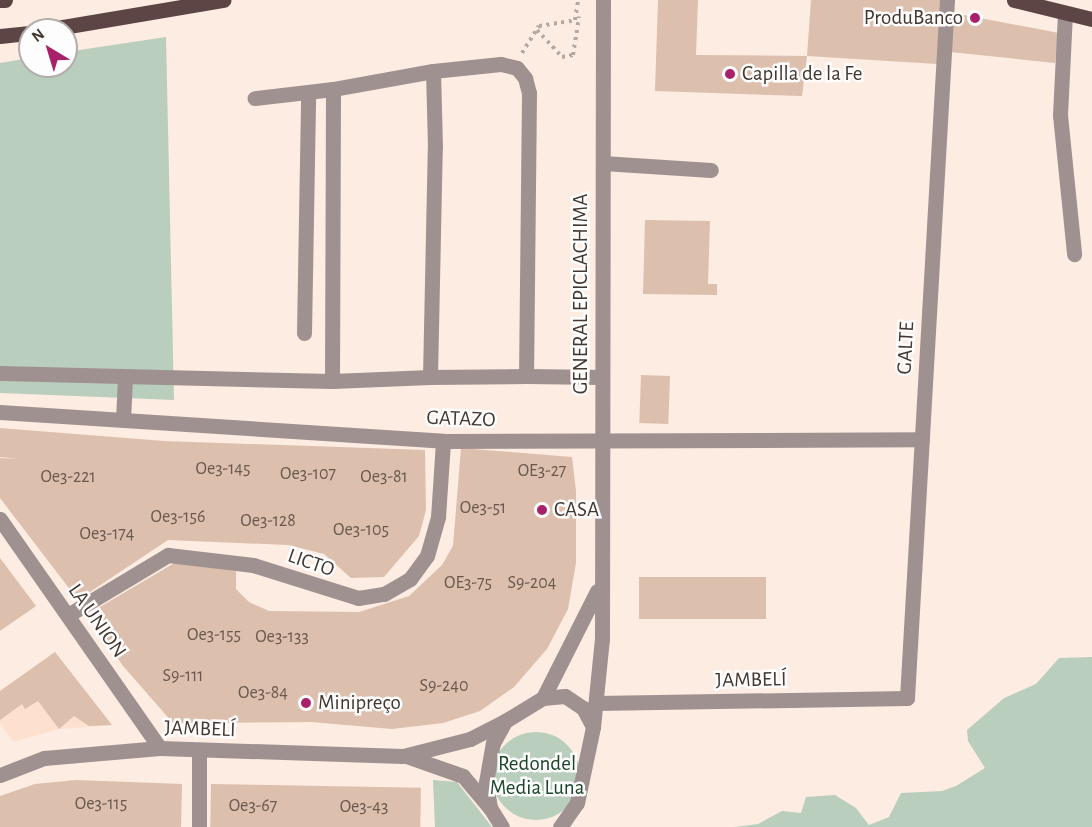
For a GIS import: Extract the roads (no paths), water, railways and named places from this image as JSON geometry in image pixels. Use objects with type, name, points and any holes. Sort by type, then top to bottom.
[{"type":"main road","points":[[0,0],[5,0]]},
{"type":"main road","points":[[78,24],[223,0]]},
{"type":"main road","points":[[1014,0],[1092,19]]},
{"type":"main road","points":[[0,36],[18,34]]},
{"type":"street","name":"GENERAL EPICLACHIMA","points":[[593,728],[602,639],[598,588],[602,442],[603,0]]},
{"type":"street","name":"GALTE","points":[[908,698],[947,0]]},
{"type":"street","points":[[1065,13],[1060,115],[1074,254]]},
{"type":"street","points":[[255,98],[333,89],[433,71],[501,64],[517,68],[529,93],[526,376]]},
{"type":"street","points":[[430,377],[433,71]]},
{"type":"street","points":[[332,381],[333,89]]},
{"type":"street","points":[[304,333],[308,92]]},
{"type":"street","points":[[603,163],[711,170]]},
{"type":"street","points":[[0,373],[125,378],[332,381],[430,377],[602,377]]},
{"type":"street","points":[[123,420],[125,378]]},
{"type":"street","name":"GATAZO","points":[[0,412],[443,441],[922,439]]},
{"type":"street","name":"LICTO","points":[[68,615],[168,555],[253,565],[357,598],[384,594],[410,579],[427,556],[438,517],[443,441]]},
{"type":"street","name":"LA UNION","points":[[0,519],[160,748]]},
{"type":"street","name":"GENERAL EPICLACHIMA","points":[[543,698],[598,588]]},
{"type":"street","points":[[502,827],[490,808],[486,782],[494,743],[505,721],[543,698],[565,696],[583,708],[593,728],[573,827]]},
{"type":"street","name":"JAMBELÍ","points":[[596,703],[908,698]]},
{"type":"street","name":"JAMBELÍ","points":[[0,776],[44,758],[160,748],[403,756],[470,739],[505,721]]},
{"type":"street","points":[[199,750],[200,827]]},
{"type":"street","name":"JAMBELÍ","points":[[403,756],[463,776],[490,808]]},
{"type":"street","points":[[560,827],[577,803]]},
{"type":"place","name":"ProduBanco","points":[[975,18]]},
{"type":"place","name":"Capilla de la Fe","points":[[730,74]]},
{"type":"place","name":"CASA","points":[[542,510]]},
{"type":"place","name":"Minipreço","points":[[306,703]]},
{"type":"park label","name":"Redondel Media Luna","points":[[537,776]]}]
